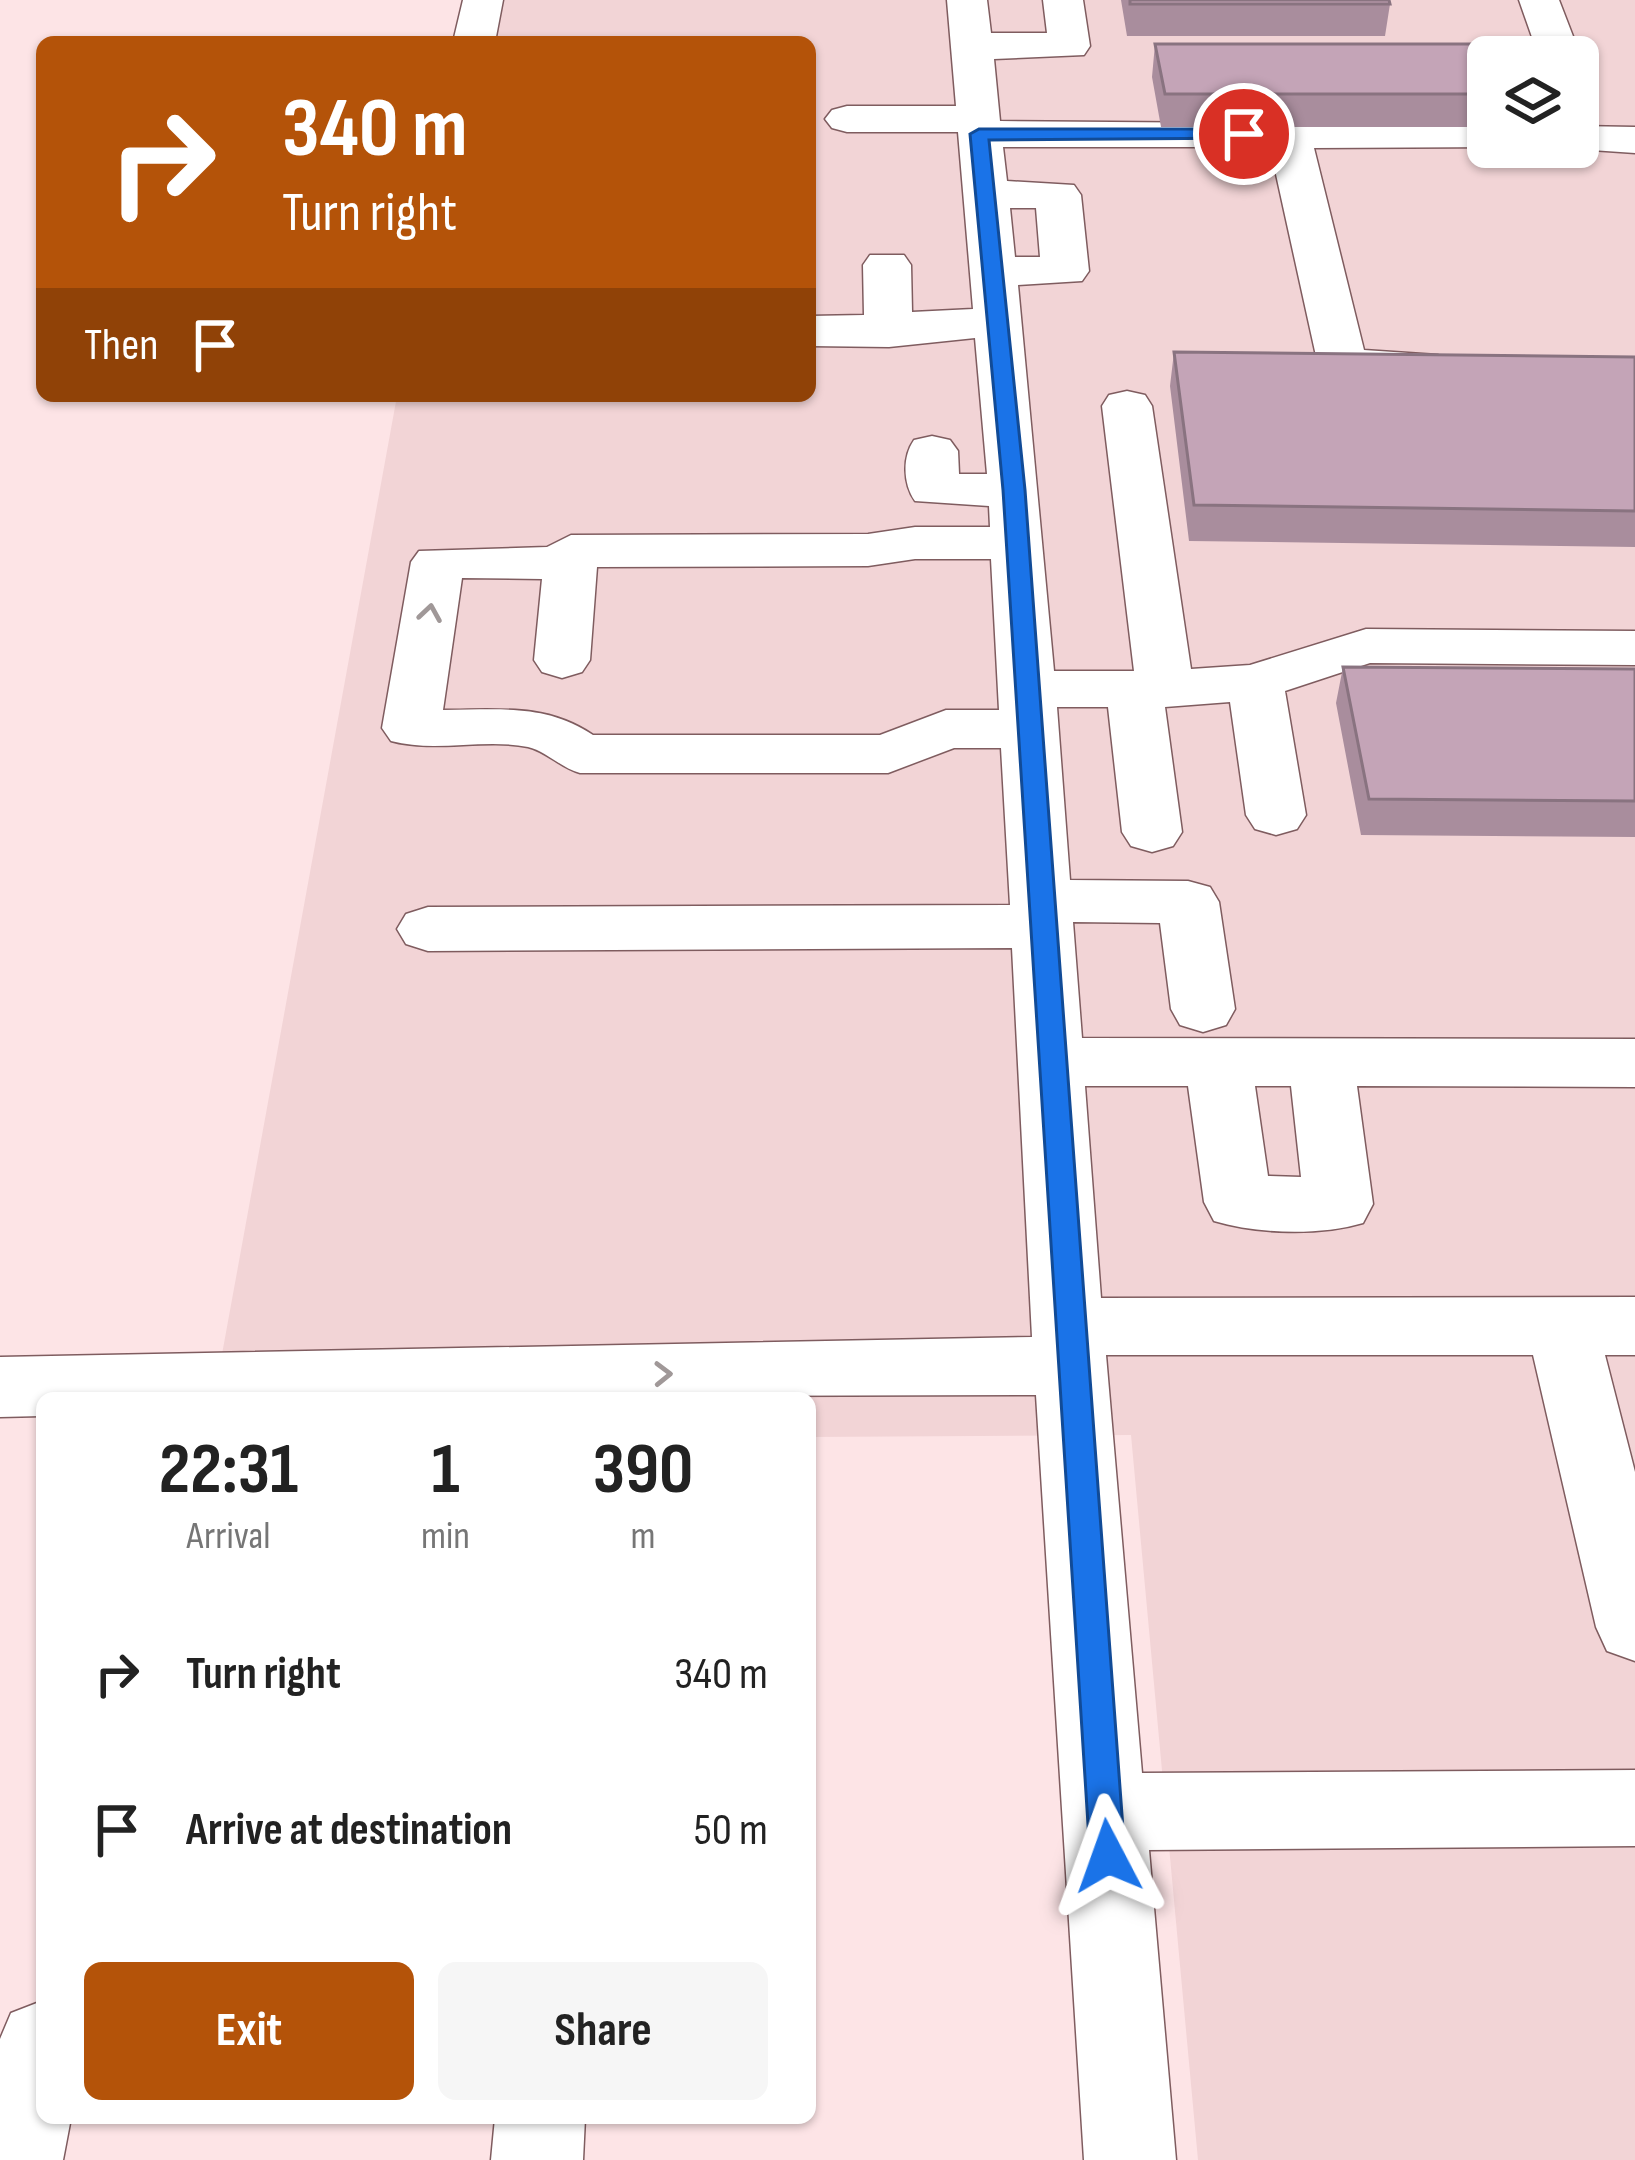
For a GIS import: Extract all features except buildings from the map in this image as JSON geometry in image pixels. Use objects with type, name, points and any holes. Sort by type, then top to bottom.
[{"type":"street","points":[[475,36],[483,0]]},
{"type":"street","points":[[1063,0],[1069,46],[969,23],[1014,517],[1130,2160]]},
{"type":"street","points":[[1539,0],[1552,36]]},
{"type":"street","points":[[848,119],[981,149],[1288,134],[1467,138]]},
{"type":"street","points":[[1599,132],[1635,140]]},
{"type":"street","points":[[1288,134],[1343,365],[1478,365]]},
{"type":"street","points":[[887,265],[890,332]]},
{"type":"street","points":[[816,331],[890,332],[994,297]]},
{"type":"street","points":[[1127,406],[1150,689],[1152,832]]},
{"type":"street","points":[[932,451],[933,490],[1014,517]]},
{"type":"street","points":[[562,660],[572,551],[868,550],[1014,517]]},
{"type":"street","points":[[571,563],[438,562],[411,728],[544,729],[580,754],[888,754],[946,729],[1026,709],[1150,689],[1255,682],[1366,646],[1635,648]]},
{"type":"street","points":[[1255,682],[1276,814]]},
{"type":"street","points":[[428,929],[1041,914],[1188,902],[1238,1202],[1340,1204],[1321,1062]]},
{"type":"street","points":[[1051,1062],[1211,1036],[1321,1062],[1635,1063]]},
{"type":"street","points":[[1562,1326],[1635,1627]]},
{"type":"street","points":[[0,1387],[180,1392],[587,1387],[1069,1346],[1635,1326]]},
{"type":"street","points":[[1104,1812],[1635,1808]]},
{"type":"street","points":[[17,2160],[36,2072]]},
{"type":"street","points":[[537,2160],[540,2124]]},
{"type":"shaded area","points":[[469,0],[1635,0],[1635,2160],[1198,2160],[1131,1435],[816,1437],[816,1392],[215,1392],[396,402],[816,402],[816,36],[462,36]]},
{"type":"route","points":[[1108,1856],[1070,1364],[1014,490],[979,134],[1244,134]]}]
